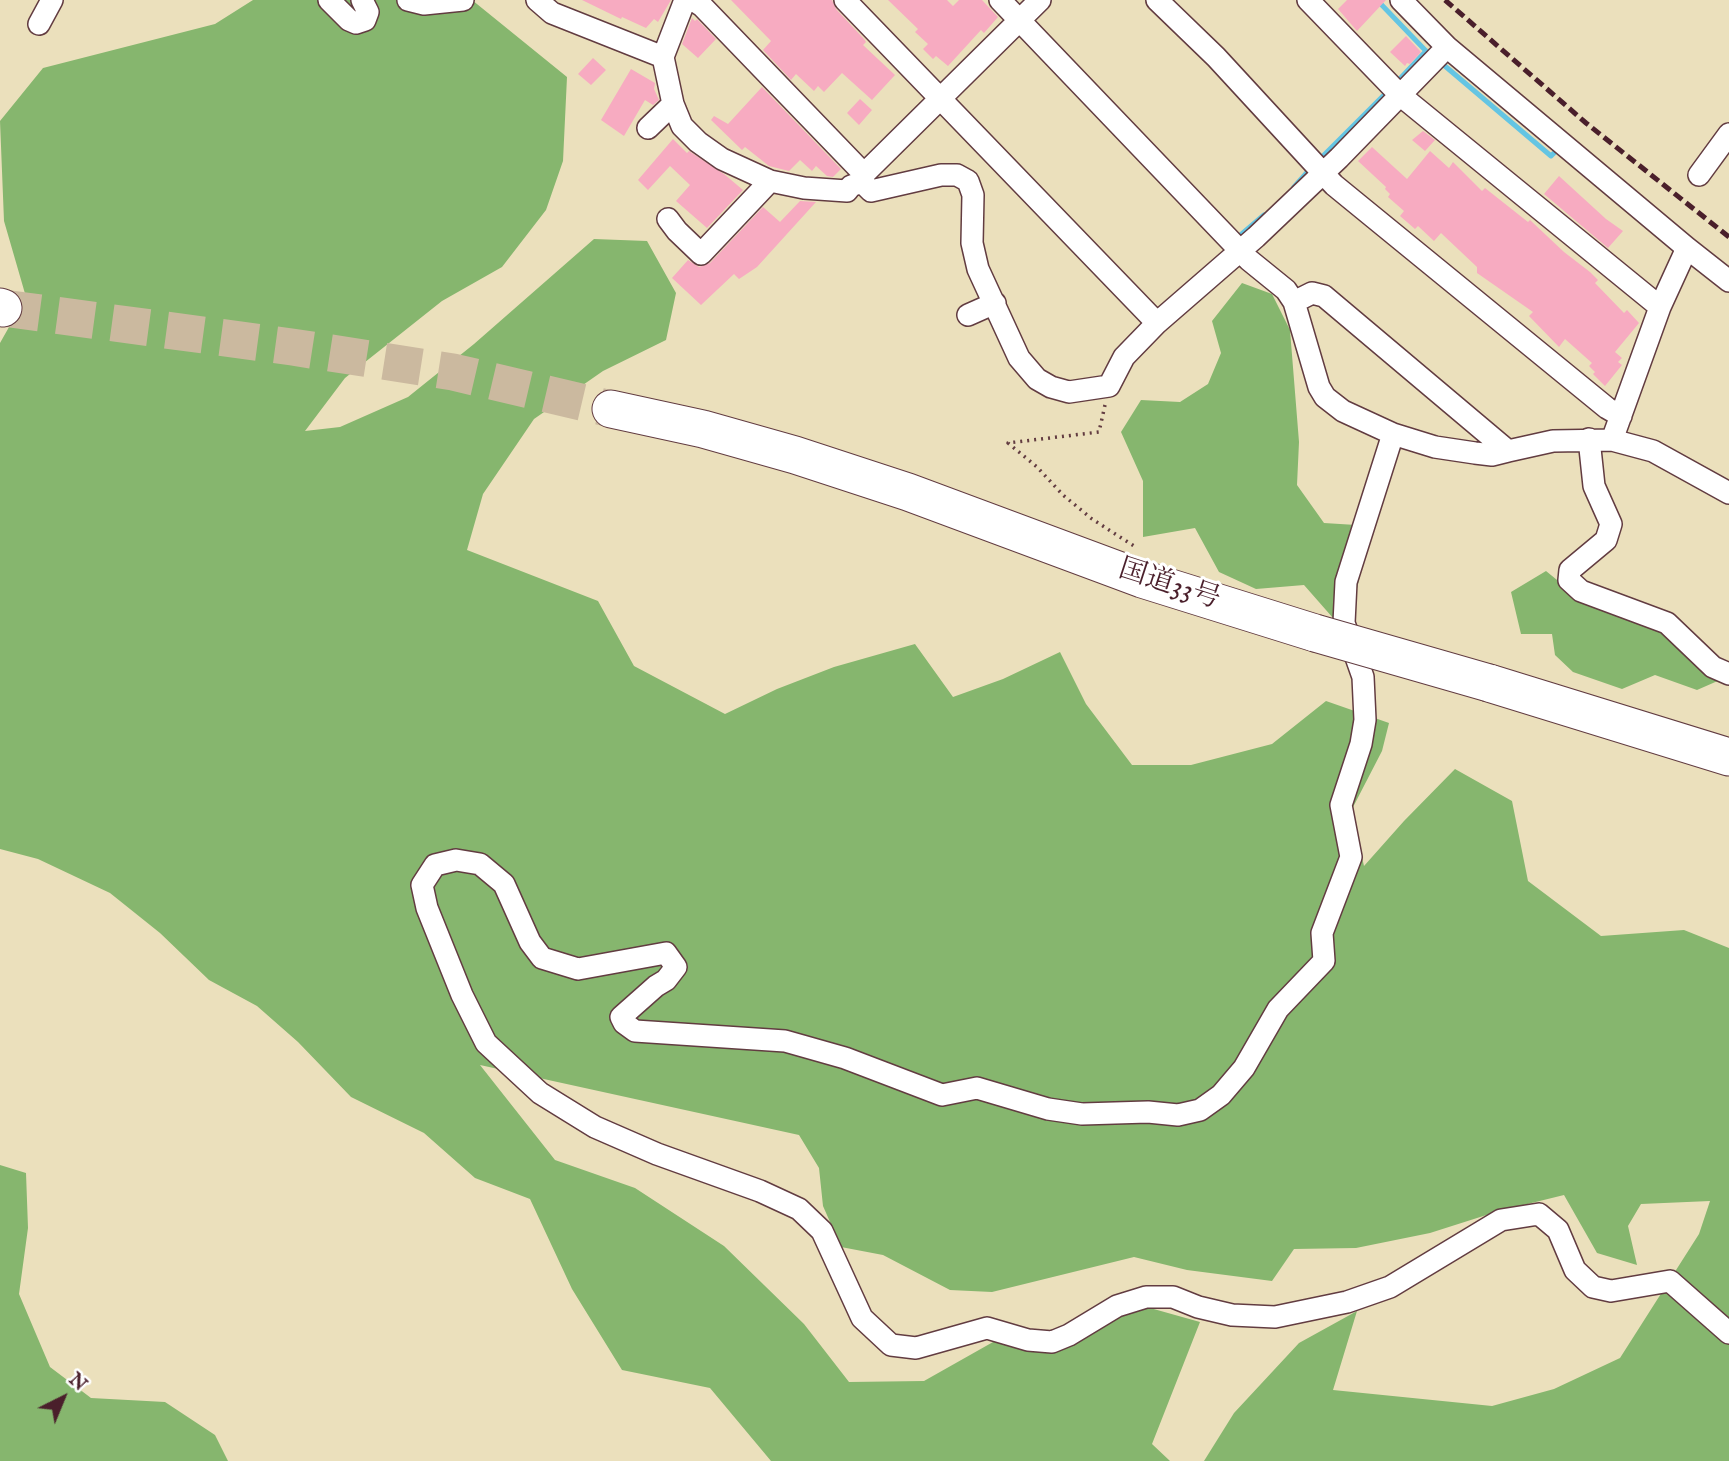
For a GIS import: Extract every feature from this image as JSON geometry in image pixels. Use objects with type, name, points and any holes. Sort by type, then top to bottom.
[{"type":"highway","name":"国道33号","points":[[611,409],[703,429],[794,455],[908,492],[1142,579],[1729,757]]},
{"type":"street","points":[[39,24],[52,0]]},
{"type":"street","points":[[329,0],[349,20],[356,23],[365,20],[368,12],[362,0]]},
{"type":"street","points":[[408,0],[424,4],[463,0]]},
{"type":"street","points":[[537,0],[552,13],[663,57]]},
{"type":"street","points":[[685,0],[663,57],[673,104],[682,126],[698,142],[722,159],[769,181],[804,188],[847,191],[1040,0]]},
{"type":"street","points":[[693,0],[863,178],[871,191],[941,175],[957,175],[968,181],[973,195],[973,256],[1018,358],[1037,379],[1069,392],[1109,386],[1124,357],[1157,323],[1206,278],[1241,251],[1439,55]]},
{"type":"street","points":[[845,0],[1157,323]]},
{"type":"street","points":[[1000,0],[1241,251],[1276,279],[1294,302],[1319,387],[1325,397],[1343,411],[1393,434],[1435,447],[1492,455],[1553,441],[1612,440],[1653,450],[1729,493]]},
{"type":"street","points":[[1157,0],[1216,57],[1334,185],[1607,408],[1621,416]]},
{"type":"street","points":[[1308,0],[1400,95],[1660,307]]},
{"type":"street","points":[[1401,0],[1439,55],[1729,281]]},
{"type":"street","points":[[648,128],[673,104]]},
{"type":"street","points":[[1699,175],[1729,134]]},
{"type":"street","points":[[668,219],[701,254],[769,181]]},
{"type":"street","points":[[1612,440],[1660,307],[1687,248]]},
{"type":"street","points":[[1294,302],[1312,293],[1324,296],[1508,451]]},
{"type":"street","points":[[968,315],[995,303]]},
{"type":"street","points":[[1393,434],[1346,582],[1344,623],[1363,677],[1365,720],[1361,744],[1342,805],[1351,858],[1322,933],[1324,961],[1278,1009],[1244,1068],[1221,1096],[1200,1110],[1178,1115],[1148,1112],[1082,1114],[1048,1109],[977,1088],[942,1095],[845,1058],[785,1041],[635,1031],[624,1023],[621,1017],[656,986],[667,980],[676,967],[666,953],[578,969],[542,958],[530,942],[504,884],[480,864],[456,860],[435,865],[422,885],[427,908],[462,995],[486,1043],[540,1093],[595,1126],[657,1154],[760,1191],[799,1209],[822,1231],[862,1318],[891,1345],[916,1348],[988,1328],[1028,1340],[1052,1342],[1117,1307],[1146,1297],[1173,1297],[1198,1307],[1231,1315],[1275,1318],[1347,1302],[1390,1287],[1501,1220],[1539,1214],[1558,1230],[1575,1270],[1593,1287],[1611,1290],[1670,1281],[1729,1333]]},
{"type":"street","points":[[1589,439],[1594,486],[1611,524],[1606,540],[1570,570],[1570,580],[1581,591],[1667,623],[1713,667],[1729,674]]},
{"type":"path","points":[[1109,386],[1099,432],[1008,443],[1092,519],[1136,547]]},
{"type":"green space","points":[[253,0],[472,0],[567,77],[563,161],[546,210],[502,267],[442,301],[345,378],[305,431],[340,427],[408,397],[474,344],[594,239],[647,241],[676,293],[666,340],[603,371],[534,419],[483,494],[467,550],[598,601],[634,666],[725,714],[777,689],[834,667],[915,644],[953,697],[1003,679],[1060,652],[1086,704],[1132,765],[1191,765],[1272,744],[1326,701],[1389,723],[1382,751],[1351,811],[1364,866],[1455,769],[1512,801],[1528,881],[1601,936],[1684,930],[1729,948],[1729,1461],[1204,1461],[1234,1413],[1299,1343],[1357,1311],[1333,1390],[1492,1406],[1554,1389],[1620,1358],[1699,1234],[1710,1201],[1641,1204],[1628,1226],[1637,1265],[1597,1253],[1564,1195],[1499,1211],[1430,1233],[1356,1248],[1294,1249],[1272,1281],[1187,1270],[1134,1257],[992,1292],[950,1290],[883,1255],[841,1247],[823,1206],[819,1168],[799,1135],[480,1065],[555,1160],[635,1188],[724,1246],[804,1324],[849,1382],[924,1381],[1009,1333],[1045,1338],[1143,1306],[1200,1322],[1152,1444],[1170,1461],[771,1461],[710,1388],[622,1370],[572,1289],[530,1199],[475,1178],[424,1133],[351,1097],[298,1042],[257,1006],[209,980],[160,933],[110,893],[38,859],[0,849],[0,343],[26,297],[4,221],[0,121],[43,68],[215,24]]},
{"type":"green space","points":[[1242,283],[1272,294],[1290,330],[1299,442],[1297,485],[1324,523],[1356,525],[1361,571],[1350,619],[1333,618],[1304,585],[1256,589],[1219,572],[1195,528],[1143,537],[1143,481],[1121,432],[1141,400],[1180,402],[1208,384],[1221,353],[1212,321]]},
{"type":"green space","points":[[1546,571],[1584,602],[1667,627],[1729,676],[1697,690],[1655,675],[1622,689],[1573,672],[1555,655],[1552,634],[1521,634],[1511,592]]},
{"type":"green space","points":[[0,1165],[26,1173],[28,1228],[19,1294],[50,1367],[91,1398],[165,1402],[215,1435],[228,1461],[0,1461]]},
{"type":"building","points":[[582,0],[671,0],[658,22],[654,19],[646,28]]},
{"type":"building","points":[[731,0],[832,0],[836,9],[864,39],[866,42],[863,45],[895,75],[872,100],[842,73],[824,92],[818,86],[814,91],[796,74],[791,80],[763,50],[771,41]]},
{"type":"building","points":[[888,0],[947,0],[953,6],[959,0],[982,0],[998,17],[984,33],[981,30],[948,66],[936,56],[933,59],[923,49],[928,44],[915,32],[918,29]]},
{"type":"building","points":[[1347,0],[1386,0],[1357,31],[1338,9]]},
{"type":"building","points":[[692,18],[695,21],[697,19],[716,39],[698,58],[682,44]]},
{"type":"building","points":[[1406,36],[1421,52],[1405,66],[1390,52]]},
{"type":"building","points":[[593,58],[606,70],[591,85],[578,74]]},
{"type":"building","points":[[631,69],[655,83],[654,89],[659,100],[653,105],[645,100],[624,136],[601,120]]},
{"type":"building","points":[[762,87],[841,169],[833,177],[827,176],[816,166],[812,171],[800,160],[789,171],[769,166],[745,147],[742,150],[711,120],[714,116],[728,124]]},
{"type":"building","points":[[860,99],[872,110],[859,125],[847,113]]},
{"type":"building","points":[[1423,131],[1435,140],[1425,151],[1412,140]]},
{"type":"building","points":[[673,139],[687,153],[689,151],[724,174],[743,190],[707,228],[676,201],[690,185],[670,166],[648,190],[638,180]]},
{"type":"building","points":[[1372,147],[1407,179],[1430,151],[1449,168],[1453,162],[1482,191],[1485,188],[1528,222],[1530,220],[1598,280],[1595,283],[1624,313],[1627,310],[1639,323],[1615,352],[1622,358],[1618,362],[1622,365],[1605,386],[1593,374],[1595,372],[1589,366],[1592,363],[1565,339],[1559,347],[1529,316],[1533,312],[1477,273],[1477,267],[1441,233],[1434,241],[1418,226],[1415,229],[1400,216],[1404,211],[1388,197],[1390,194],[1386,187],[1358,161]]},
{"type":"building","points":[[1559,176],[1623,231],[1608,248],[1544,194]]},
{"type":"building","points":[[800,201],[816,202],[757,267],[739,279],[734,274],[701,305],[672,278],[688,260],[699,267],[710,263],[763,207],[780,222]]},
{"type":"waterway","points":[[1377,0],[1426,51]]},
{"type":"waterway","points":[[1395,84],[1426,51]]},
{"type":"waterway","points":[[1439,61],[1551,156],[1556,151]]},
{"type":"waterway","points":[[1318,161],[1388,91]]},
{"type":"waterway","points":[[1294,187],[1311,168]]},
{"type":"waterway","points":[[1237,238],[1264,215]]},
{"type":"tunnel","points":[[3,308],[453,372],[611,409]]},
{"type":"railway","points":[[1445,0],[1586,123],[1729,237]]}]
